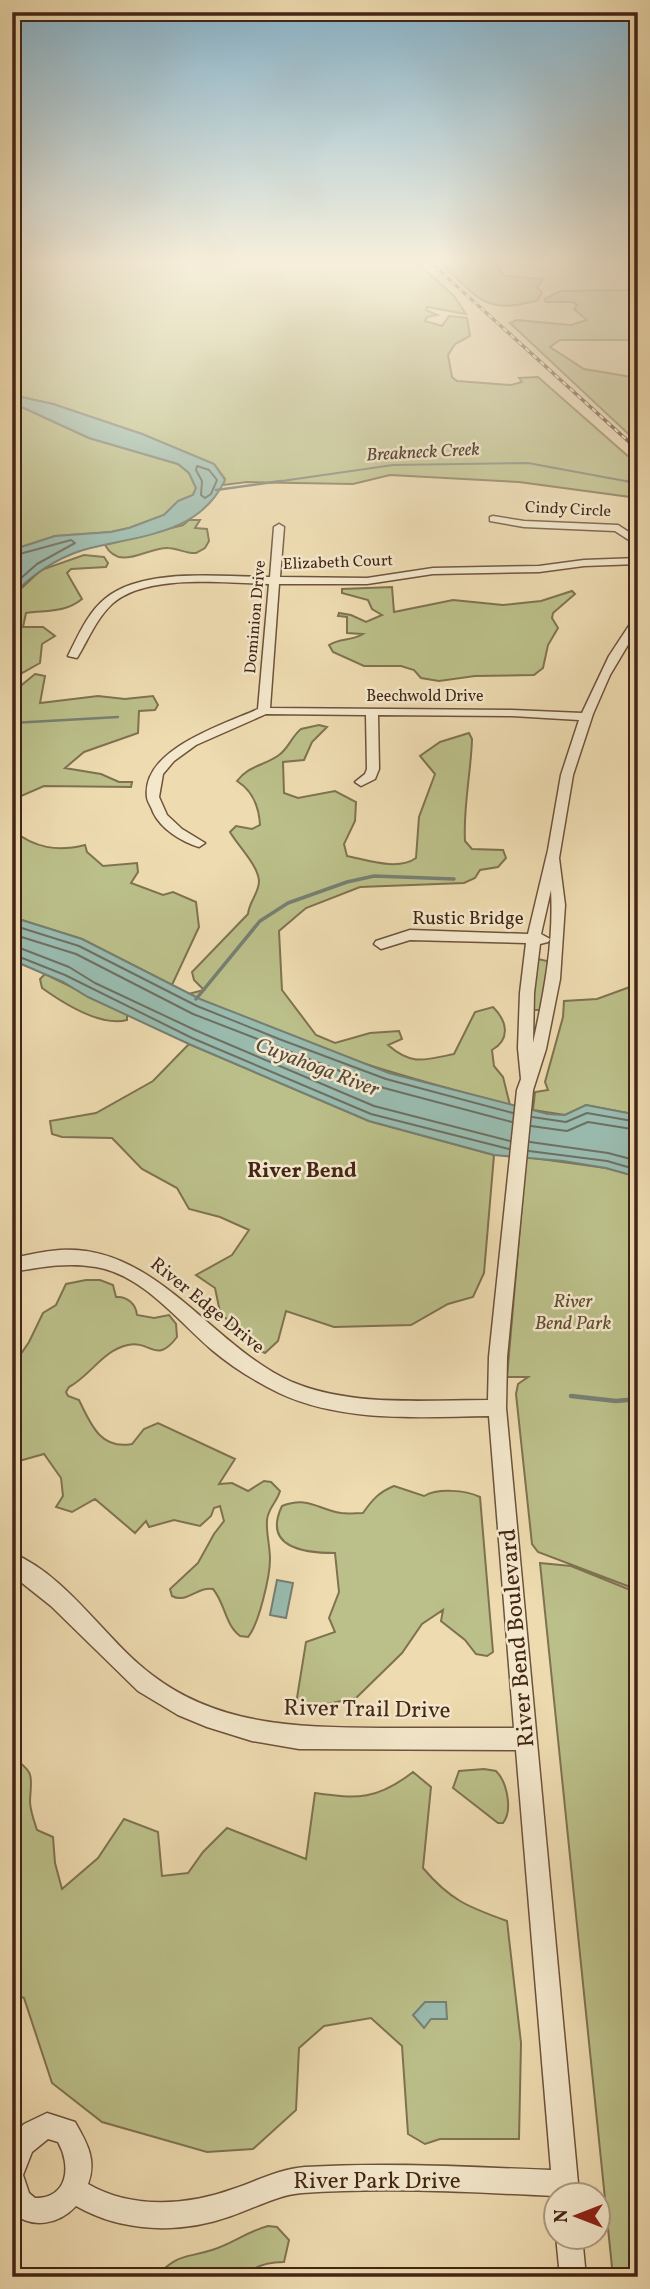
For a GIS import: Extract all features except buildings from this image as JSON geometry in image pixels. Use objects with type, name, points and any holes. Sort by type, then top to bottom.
[{"type":"street","name":"Cindy Circle","points":[[493,519],[524,524],[618,528],[638,543]]},
{"type":"street","name":"Dominion Drive","points":[[264,711],[279,527]]},
{"type":"street","name":"Elizabeth Court","points":[[73,656],[97,611],[111,597],[150,583],[173,580],[368,581],[433,571],[539,569],[584,563],[638,561]]},
{"type":"street","name":"River Bend Boulevard","points":[[564,2180],[498,1408],[498,1357],[526,1086],[524,1012],[532,938],[545,879],[553,859],[568,774],[585,717],[613,659],[638,620]]},
{"type":"street","name":"Beechwold Drive","points":[[264,711],[512,713],[585,717]]},
{"type":"street","points":[[199,843],[177,832],[160,814],[153,797],[157,774],[170,758],[192,742],[264,711]]},
{"type":"street","points":[[361,782],[371,776],[373,769],[372,713]]},
{"type":"street","name":"River Bend Boulevard","points":[[526,1086],[538,1054],[547,1015],[555,940],[557,880],[553,859]]},
{"type":"street","name":"Rustic Bridge","points":[[381,944],[410,936],[555,940]]},
{"type":"street","name":"River Edge Drive","points":[[12,1265],[44,1258],[78,1258],[125,1269],[164,1294],[233,1359],[268,1380],[307,1396],[366,1406],[498,1408]]},
{"type":"street","name":"River Trail Drive","points":[[12,1563],[56,1595],[130,1670],[152,1687],[190,1709],[224,1724],[299,1738],[527,1739]]},
{"type":"street","points":[[12,2169],[19,2148],[26,2138],[47,2126],[66,2132],[78,2151],[80,2164],[74,2190],[56,2209],[45,2213],[34,2212],[17,2199],[12,2181]]},
{"type":"street","name":"River Park Drive","points":[[74,2190],[109,2209],[143,2216],[169,2215],[222,2206],[282,2182],[299,2180],[343,2178],[542,2188]]},
{"type":"street","points":[[570,2250],[573,2277]]},
{"type":"green space","points":[[12,368],[450,368],[452,377],[457,381],[511,385],[522,382],[519,378],[538,377],[638,465],[638,498],[519,482],[390,475],[353,484],[247,482],[223,485],[225,479],[214,464],[142,434],[53,404],[12,395]]},
{"type":"green space","points":[[558,368],[582,368],[638,378],[638,443]]},
{"type":"green space","points":[[12,406],[24,408],[89,438],[178,464],[189,473],[196,488],[193,495],[178,501],[164,515],[129,528],[55,536],[12,550]]},
{"type":"green space","points":[[189,520],[200,520],[195,528],[207,529],[209,541],[205,548],[196,553],[168,548],[126,558],[111,553],[105,545],[183,525]]},
{"type":"green space","points":[[84,555],[104,557],[108,563],[106,567],[71,569],[67,573],[82,599],[76,603],[56,610],[26,613],[23,627],[43,627],[55,636],[42,644],[40,663],[22,673],[12,668],[12,597],[41,570]]},
{"type":"green space","points":[[392,587],[394,612],[453,600],[503,605],[541,601],[572,591],[575,594],[553,613],[552,618],[558,628],[548,645],[543,668],[534,675],[475,676],[439,681],[421,678],[414,670],[401,666],[364,666],[333,652],[329,645],[363,634],[347,633],[347,617],[338,616],[339,613],[366,622],[382,615],[372,609],[368,600],[342,593],[342,589]]},
{"type":"green space","points":[[35,674],[45,676],[40,703],[98,696],[125,699],[153,696],[158,705],[155,710],[139,711],[138,733],[84,752],[65,768],[101,774],[119,782],[132,782],[131,787],[44,786],[12,800],[12,693]]},
{"type":"green space","points":[[319,725],[327,727],[312,742],[304,760],[283,762],[284,793],[298,798],[335,791],[356,802],[355,821],[344,844],[347,856],[392,864],[409,862],[416,858],[419,817],[435,774],[420,756],[440,742],[469,733],[472,739],[465,841],[472,849],[503,850],[506,858],[498,867],[480,870],[475,878],[464,883],[360,887],[306,908],[279,931],[282,990],[316,1035],[335,1043],[370,1033],[399,1031],[402,1039],[388,1045],[404,1056],[419,1060],[454,1054],[475,1012],[493,1007],[505,1030],[502,1041],[492,1050],[494,1066],[503,1077],[510,1105],[387,1071],[305,1044],[188,994],[204,990],[194,980],[192,972],[248,914],[259,885],[255,869],[230,832],[236,826],[252,829],[260,825],[254,800],[237,781],[247,772],[282,752],[301,729]]},
{"type":"green space","points":[[12,830],[29,841],[47,847],[85,845],[87,852],[103,866],[137,863],[138,872],[131,883],[163,895],[173,892],[196,902],[199,927],[172,985],[82,939],[12,917]]},
{"type":"green space","points":[[538,959],[547,961],[549,966],[541,1010],[534,1010],[533,962]]},
{"type":"green space","points":[[45,974],[127,1014],[127,1020],[105,1020],[71,1007],[42,988],[40,979]]},
{"type":"green space","points":[[638,984],[638,1115],[586,1105],[565,1115],[533,1110],[535,1092],[548,1090],[545,1082],[563,1017],[564,1001],[597,999]]},
{"type":"green space","points":[[189,1044],[369,1121],[494,1155],[484,1273],[473,1297],[448,1304],[411,1325],[334,1327],[286,1311],[278,1341],[265,1353],[251,1346],[220,1312],[215,1288],[196,1275],[232,1255],[249,1230],[220,1217],[189,1209],[177,1188],[142,1169],[112,1138],[62,1137],[52,1134],[50,1121],[96,1113],[153,1081]]},
{"type":"green space","name":"River Bend Park","points":[[526,1157],[606,1168],[638,1177],[638,1590],[538,1552],[532,1544],[516,1394],[518,1384],[528,1377],[507,1377]]},
{"type":"green space","points":[[100,1280],[113,1285],[116,1297],[130,1302],[137,1315],[154,1318],[169,1315],[176,1324],[177,1337],[164,1349],[158,1351],[136,1344],[119,1348],[69,1387],[66,1392],[68,1396],[79,1400],[98,1434],[112,1443],[132,1444],[144,1429],[158,1423],[235,1459],[219,1484],[232,1483],[248,1491],[264,1481],[271,1482],[280,1491],[267,1520],[270,1567],[266,1588],[256,1622],[248,1637],[240,1636],[235,1631],[213,1589],[177,1598],[172,1596],[170,1589],[198,1563],[224,1521],[220,1506],[214,1508],[211,1516],[200,1526],[174,1520],[149,1527],[146,1521],[135,1533],[95,1499],[72,1512],[56,1507],[63,1496],[61,1478],[44,1454],[12,1463],[12,1367],[29,1342],[43,1313],[56,1305],[66,1284]]},
{"type":"green space","points":[[394,1486],[424,1496],[452,1491],[480,1497],[493,1652],[487,1656],[476,1654],[465,1640],[441,1621],[443,1610],[422,1624],[402,1653],[356,1698],[327,1704],[296,1704],[306,1642],[335,1632],[329,1618],[339,1592],[335,1553],[311,1552],[290,1545],[282,1539],[277,1520],[282,1506],[299,1502],[341,1513],[363,1513],[376,1497]]},
{"type":"green space","points":[[540,1563],[571,1566],[638,1593],[638,2277],[613,2277],[610,2250],[612,2180],[603,2180]]},
{"type":"green space","points":[[12,1757],[29,1771],[32,1816],[37,1830],[53,1837],[55,1863],[62,1889],[98,1858],[124,1819],[158,1832],[162,1876],[188,1873],[203,1852],[227,1828],[306,1859],[315,1793],[355,1796],[378,1793],[413,1772],[431,1787],[423,1868],[451,1895],[507,1921],[521,2043],[519,2139],[440,2139],[425,2144],[408,2134],[402,2046],[371,2018],[324,2026],[299,2048],[296,2110],[253,2149],[207,2152],[102,2122],[52,2083],[24,1998],[12,1993]]},
{"type":"green space","points":[[459,1771],[496,1771],[506,1789],[508,1811],[503,1823],[498,1823],[453,1788]]},
{"type":"green space","points":[[268,2226],[277,2227],[289,2240],[284,2262],[262,2265],[245,2277],[155,2277],[176,2260],[219,2247]]},
{"type":"water","points":[[12,395],[53,404],[142,434],[214,464],[225,480],[213,499],[199,513],[182,523],[164,531],[73,553],[35,575],[12,597],[12,550],[55,536],[129,528],[164,515],[178,501],[193,495],[196,488],[189,473],[178,464],[89,438],[24,408],[12,406]]},
{"type":"water","name":"Cuyahoga River","points":[[12,917],[82,939],[200,999],[389,1073],[548,1114],[565,1115],[586,1105],[638,1115],[638,1177],[606,1168],[563,1161],[494,1155],[369,1121],[189,1044],[12,960]]},
{"type":"water","points":[[277,1580],[293,1583],[286,1618],[270,1615]]},
{"type":"water","points":[[425,2002],[446,2002],[447,2019],[431,2019],[424,2028],[413,2015]]},
{"type":"waterway","name":"Breakneck Creek","points":[[268,483],[393,465],[528,463],[636,483]]},
{"type":"waterway","name":"Breakneck Creek","points":[[216,490],[281,481]]},
{"type":"waterway","name":"Breakneck Creek","points":[[626,481],[638,483]]},
{"type":"waterway","points":[[12,723],[118,717]]},
{"type":"waterway","points":[[196,999],[260,921],[288,903],[347,882],[374,876],[454,879]]},
{"type":"waterway","points":[[571,1396],[616,1401],[638,1399]]},
{"type":"railway","points":[[547,368],[638,450]]},
{"type":"district","name":"River Bend","points":[[302,1171]]}]
